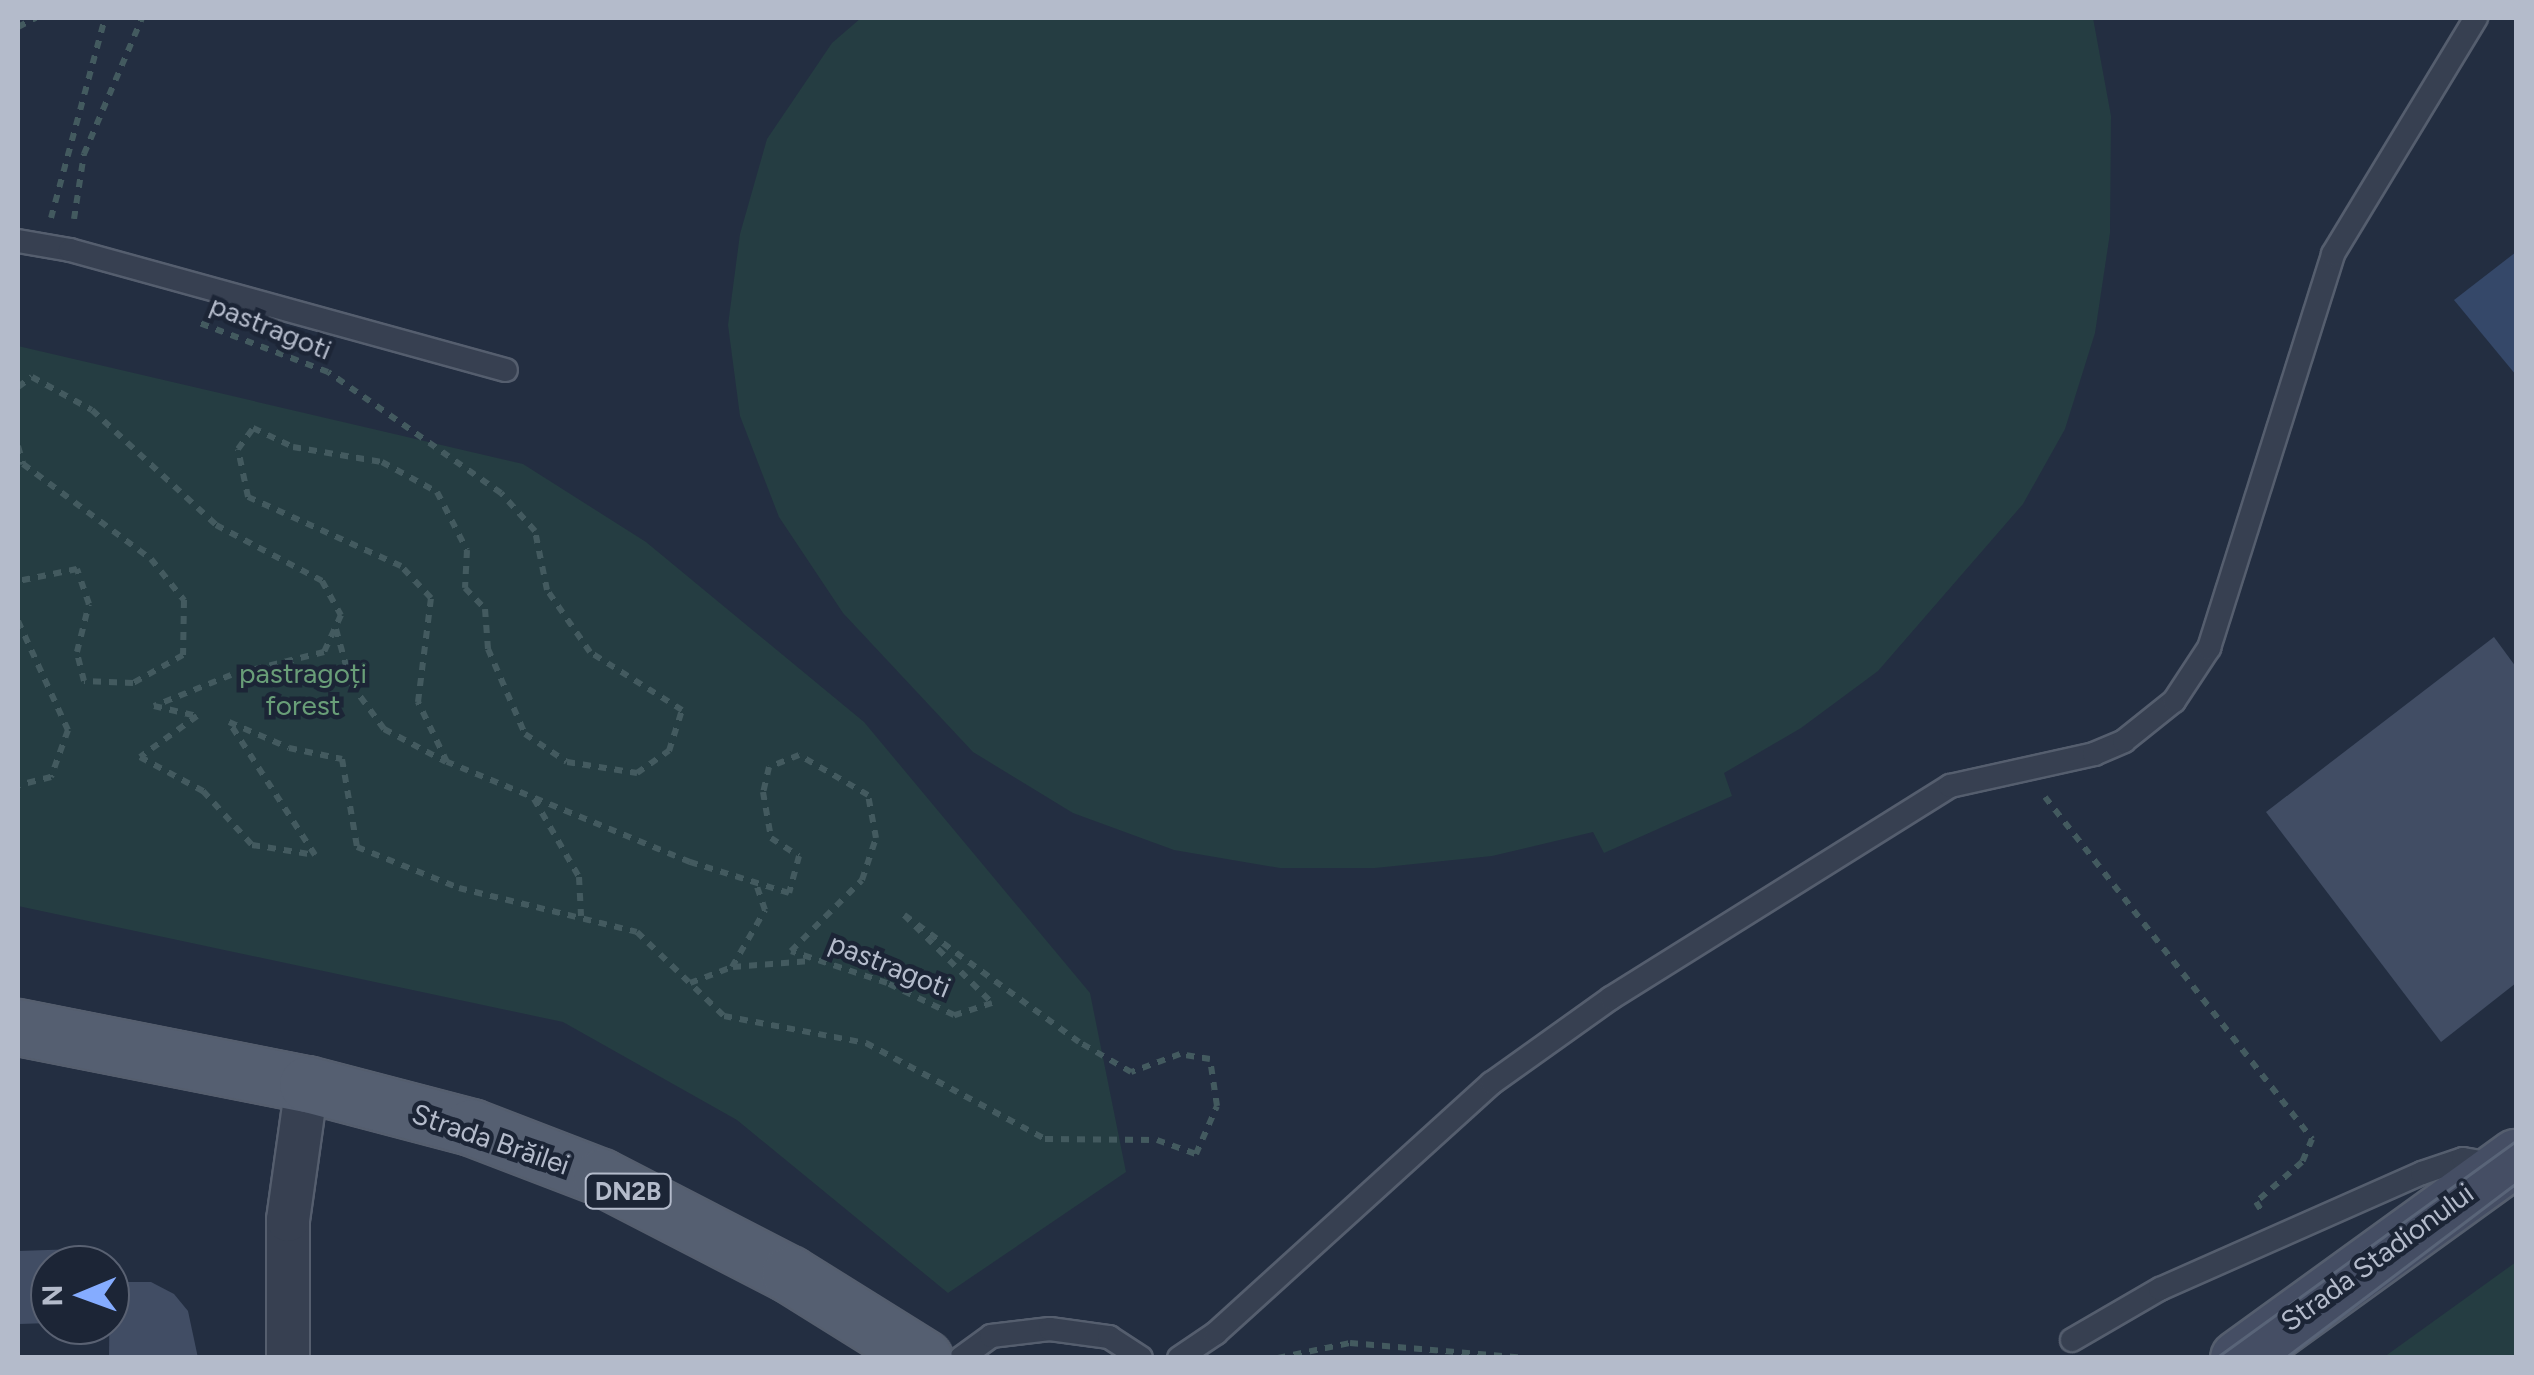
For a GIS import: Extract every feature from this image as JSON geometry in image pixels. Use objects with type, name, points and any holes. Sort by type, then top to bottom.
[{"type":"main road","name":"Strada Brăilei","points":[[18,1027],[307,1084],[471,1126],[601,1177],[789,1274],[924,1358]]},
{"type":"main road","name":"Strada Stadionului","points":[[2238,1358],[2512,1169]]},
{"type":"street","points":[[288,1358],[288,1220],[307,1084]]},
{"type":"lane","points":[[1179,1358],[1216,1333],[1492,1084],[1611,998],[1950,786],[2124,741],[2163,712],[2194,676],[2219,618],[2333,254],[2476,18]]},
{"type":"lane","points":[[18,241],[44,243],[506,370]]},
{"type":"lane","points":[[2072,1340],[2160,1289],[2463,1159],[2512,1169]]},
{"type":"lane","points":[[961,1358],[991,1336],[1050,1328],[1108,1337],[1140,1358]]},
{"type":"path","points":[[18,27],[36,18]]},
{"type":"path","points":[[44,243],[106,18]]},
{"type":"path","points":[[70,250],[84,154],[142,18]]},
{"type":"path","name":"pastragoti","points":[[188,319],[328,372],[501,493],[534,532],[547,590],[590,652],[682,710],[669,751],[638,773],[568,762],[525,734],[488,650],[485,609],[465,588],[467,550],[437,492],[382,462],[292,447],[253,428],[238,449],[248,497],[401,566],[431,598],[418,702],[447,762]]},
{"type":"path","points":[[18,374],[32,377],[92,410],[216,524],[322,582],[341,615],[336,627],[351,684],[384,729],[447,762],[757,887],[766,910],[732,967]]},
{"type":"path","points":[[18,387],[32,377]]},
{"type":"path","points":[[18,446],[23,464],[151,558],[184,600],[183,655],[133,682],[84,681],[77,652],[89,604],[78,569],[18,581]]},
{"type":"path","points":[[18,620],[68,730],[51,777],[18,785]]},
{"type":"path","name":"pastragoti","points":[[336,627],[324,652],[231,675],[154,706],[197,716],[140,758],[203,790],[252,845],[315,855],[229,722],[289,748],[342,759],[357,847],[459,888],[638,932],[724,1016],[866,1043],[1045,1140],[1157,1140],[1196,1154],[1218,1106],[1210,1059],[1180,1054],[1132,1072],[1079,1042],[904,916],[992,1003],[954,1015],[887,983],[791,951],[862,880],[876,838],[868,795],[799,755],[769,767],[763,792],[770,838],[799,856],[789,893],[757,887]]},
{"type":"path","points":[[2022,769],[2312,1139],[2302,1162],[2256,1202],[2277,1237]]},
{"type":"path","points":[[534,798],[579,878],[582,916]]},
{"type":"path","points":[[690,983],[732,967],[816,960],[791,951]]},
{"type":"path","points":[[1278,1358],[1350,1343],[1526,1358]]},
{"type":"green space","points":[[861,18],[2093,18],[2111,116],[2110,233],[2095,333],[2065,429],[2023,504],[1878,671],[1801,728],[1724,773],[1732,796],[1604,853],[1593,832],[1492,856],[1375,868],[1280,868],[1174,850],[1073,813],[973,752],[843,613],[779,517],[740,416],[728,325],[740,234],[767,139],[832,43]]},
{"type":"green space","name":"pastragoți forest","points":[[18,346],[523,464],[646,542],[864,722],[1090,993],[1126,1172],[948,1293],[737,1120],[563,1022],[18,906]]},
{"type":"green space","points":[[2516,1262],[2516,1357],[2384,1357]]},
{"type":"water","points":[[2516,252],[2516,375],[2454,300]]},
{"type":"building","points":[[2494,637],[2516,667],[2516,983],[2441,1042],[2266,812]]},
{"type":"building","points":[[18,1251],[30,1251],[30,1324],[19,1324]]},
{"type":"building","points":[[130,1282],[151,1282],[174,1294],[188,1311],[198,1358],[109,1358],[109,1345],[130,1345]]},
{"type":"tram line","points":[[2216,1358],[2516,1141]]},
{"type":"tram line","points":[[2285,1358],[2516,1183]]}]
